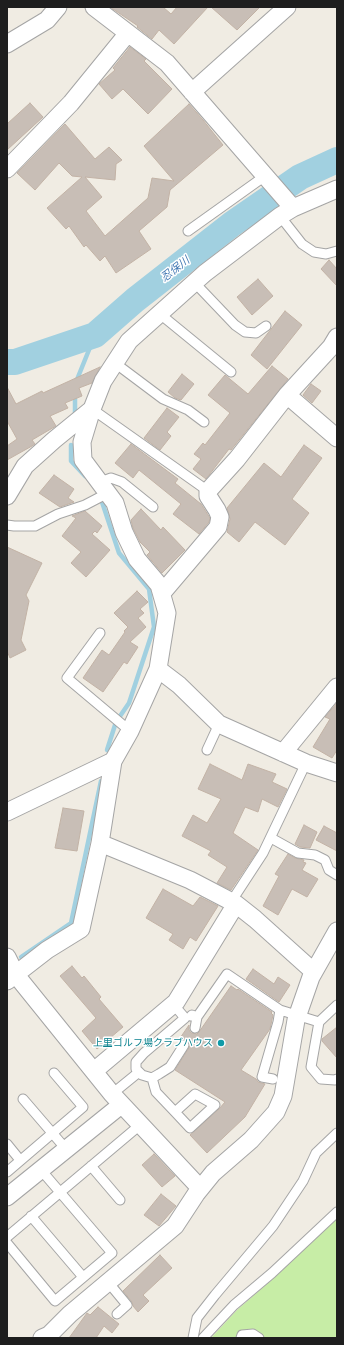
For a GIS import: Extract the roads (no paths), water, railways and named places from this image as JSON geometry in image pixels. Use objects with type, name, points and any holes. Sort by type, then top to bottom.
[{"type":"street","points":[[7,44],[47,20],[58,7]]},
{"type":"street","points":[[192,92],[287,7]]},
{"type":"street","points":[[102,9],[128,33],[166,63],[267,178],[288,211]]},
{"type":"street","points":[[9,164],[71,103],[128,33]]},
{"type":"street","points":[[11,978],[47,950],[81,929],[100,843],[113,762],[130,731],[158,669],[167,612],[159,585],[137,559],[124,532],[115,503],[83,460],[82,442],[92,409],[103,381],[129,341],[194,282],[288,211],[337,189]]},
{"type":"street","points":[[162,593],[218,527],[220,516],[208,496],[208,491],[237,459],[287,395],[331,347],[337,337]]},
{"type":"street","points":[[287,395],[337,438]]},
{"type":"street","points":[[9,486],[26,466],[54,440],[92,409]]},
{"type":"street","points":[[158,669],[179,685],[219,724],[306,763],[337,773]]},
{"type":"street","points":[[283,753],[335,693]]},
{"type":"street","points":[[7,812],[113,762]]},
{"type":"street","points":[[100,843],[190,880],[234,903],[255,919],[314,972]]},
{"type":"street","points":[[94,1071],[176,1002],[234,903]]},
{"type":"street","points":[[42,1338],[49,1335],[70,1314],[175,1226],[200,1188],[213,1173],[251,1140],[276,1112],[283,1096],[297,1016],[314,972],[337,931]]},
{"type":"street","points":[[7,957],[11,978],[140,1125],[200,1188]]},
{"type":"street","points":[[7,1197],[66,1149],[117,1099]]},
{"type":"lane","points":[[188,231],[267,178]]},
{"type":"lane","points":[[288,211],[302,244],[314,252],[326,254],[337,251]]},
{"type":"lane","points":[[194,282],[235,325],[245,332],[256,333],[266,326]]},
{"type":"lane","points":[[160,314],[231,372]]},
{"type":"lane","points":[[115,363],[162,399],[188,410],[204,422]]},
{"type":"lane","points":[[92,409],[208,491]]},
{"type":"lane","points":[[7,525],[35,526],[58,514],[86,505],[104,488],[111,478],[122,482],[153,507]]},
{"type":"lane","points":[[100,633],[67,678],[130,731]]},
{"type":"lane","points":[[207,750],[219,724]]},
{"type":"lane","points":[[234,903],[264,853],[306,763]]},
{"type":"lane","points":[[271,838],[298,853],[316,855],[325,860],[329,870],[337,875]]},
{"type":"lane","points":[[196,1028],[196,1017],[227,974],[280,1010],[319,1022]]},
{"type":"lane","points":[[173,1004],[185,1018]]},
{"type":"lane","points":[[337,1005],[319,1022],[311,1067],[321,1079],[335,1080],[337,1078]]},
{"type":"lane","points":[[273,1079],[262,1077],[280,1010]]},
{"type":"lane","points":[[184,1045],[170,1068],[152,1078],[142,1075],[136,1069],[136,1062],[144,1053],[185,1018],[192,1015],[196,1017]]},
{"type":"lane","points":[[117,1099],[139,1072]]},
{"type":"lane","points":[[7,1172],[83,1107],[54,1073]]},
{"type":"lane","points":[[152,1078],[156,1092],[175,1112]]},
{"type":"lane","points":[[23,1099],[66,1149]]},
{"type":"lane","points":[[7,1237],[140,1125]]},
{"type":"lane","points":[[193,1338],[197,1318],[272,1226],[303,1181],[316,1153],[337,1132]]},
{"type":"lane","points":[[7,1144],[20,1160]]},
{"type":"lane","points":[[91,1166],[120,1200]]},
{"type":"lane","points":[[7,1243],[55,1301],[112,1253],[41,1170]]},
{"type":"lane","points":[[203,1338],[234,1305],[272,1273],[337,1212]]},
{"type":"lane","points":[[31,1216],[83,1277]]},
{"type":"lane","points":[[108,1282],[127,1305],[117,1314]]},
{"type":"lane","points":[[241,1338],[242,1335],[253,1334],[259,1338]]},
{"type":"waterway","name":"忍保川","points":[[7,362],[15,362],[95,335],[135,300],[232,224],[300,177],[337,160]]},
{"type":"waterway","points":[[76,382],[95,335]]},
{"type":"waterway","points":[[75,393],[75,418]]},
{"type":"waterway","points":[[71,445],[71,461],[85,476]]},
{"type":"waterway","points":[[100,496],[119,553],[149,589],[154,627],[129,703],[116,722],[107,750]]},
{"type":"waterway","points":[[21,957],[71,923],[101,781]]},
{"type":"place","name":"上里ゴルフ場クラブハウス","points":[[221,1043]]}]
